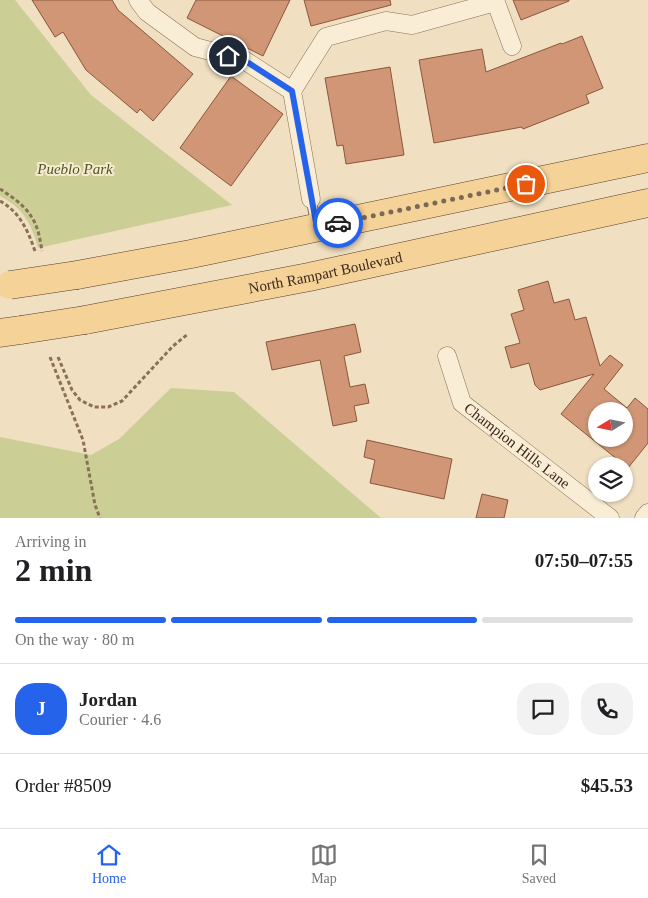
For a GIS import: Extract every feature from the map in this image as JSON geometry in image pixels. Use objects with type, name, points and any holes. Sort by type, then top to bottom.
[{"type":"main road","points":[[5,286],[191,254],[648,158]]},
{"type":"main road","name":"North Rampart Boulevard","points":[[10,332],[85,320],[309,277],[648,203]]},
{"type":"street","points":[[138,0],[147,12],[195,47],[244,60],[292,91]]},
{"type":"street","points":[[311,199],[292,91],[326,37],[386,21],[412,25],[495,1],[512,46]]},
{"type":"street","name":"Champion Hills Lane","points":[[447,356],[462,403],[610,518]]},
{"type":"street","points":[[644,518],[648,513]]},
{"type":"lane","points":[[311,199],[317,228]]},
{"type":"path","points":[[0,189],[31,216],[38,229],[42,251]]},
{"type":"path","points":[[0,201],[8,205],[20,218],[30,235],[35,251]]},
{"type":"path","points":[[58,357],[72,390],[80,400],[94,407],[108,407],[122,401],[173,346],[188,334]]},
{"type":"path","points":[[50,357],[82,440],[100,518]]},
{"type":"green space","name":"Pueblo Park","points":[[0,0],[15,0],[91,95],[232,205],[38,248],[29,224],[21,212],[0,196]]},
{"type":"green space","points":[[171,388],[234,392],[381,518],[0,518],[0,437],[91,455],[119,439]]},
{"type":"building","points":[[32,0],[112,0],[118,10],[193,74],[153,121],[140,109],[137,113],[86,70],[63,32],[55,37]]},
{"type":"building","points":[[196,0],[290,0],[263,56],[187,18]]},
{"type":"building","points":[[304,0],[390,0],[391,5],[311,26]]},
{"type":"building","points":[[513,0],[569,0],[569,1],[521,20]]},
{"type":"building","points":[[582,36],[603,88],[586,95],[589,103],[523,129],[522,127],[434,143],[419,60],[482,49],[486,72]]},
{"type":"building","points":[[390,67],[404,155],[346,164],[343,145],[337,146],[325,78]]},
{"type":"building","points":[[231,76],[283,114],[231,186],[180,148]]},
{"type":"building","points":[[548,281],[554,303],[569,299],[575,320],[586,317],[600,366],[610,355],[623,365],[604,389],[620,402],[588,402],[588,436],[561,414],[594,374],[540,390],[535,385],[529,363],[511,368],[505,347],[520,343],[511,314],[524,310],[518,290]]},
{"type":"building","points":[[355,324],[361,352],[344,356],[350,387],[365,384],[369,403],[354,406],[357,421],[333,426],[320,360],[272,370],[266,342]]},
{"type":"building","points":[[635,398],[648,409],[648,443],[633,462],[633,457],[614,457],[603,448],[633,447],[632,402]]},
{"type":"building","points":[[367,440],[452,459],[444,499],[370,483],[375,460],[364,457]]},
{"type":"building","points":[[482,494],[508,500],[504,518],[476,518]]},
{"type":"way so far","points":[[338,223],[526,184]]},
{"type":"route","points":[[228,56],[244,60],[292,91],[317,228],[338,223]]}]
